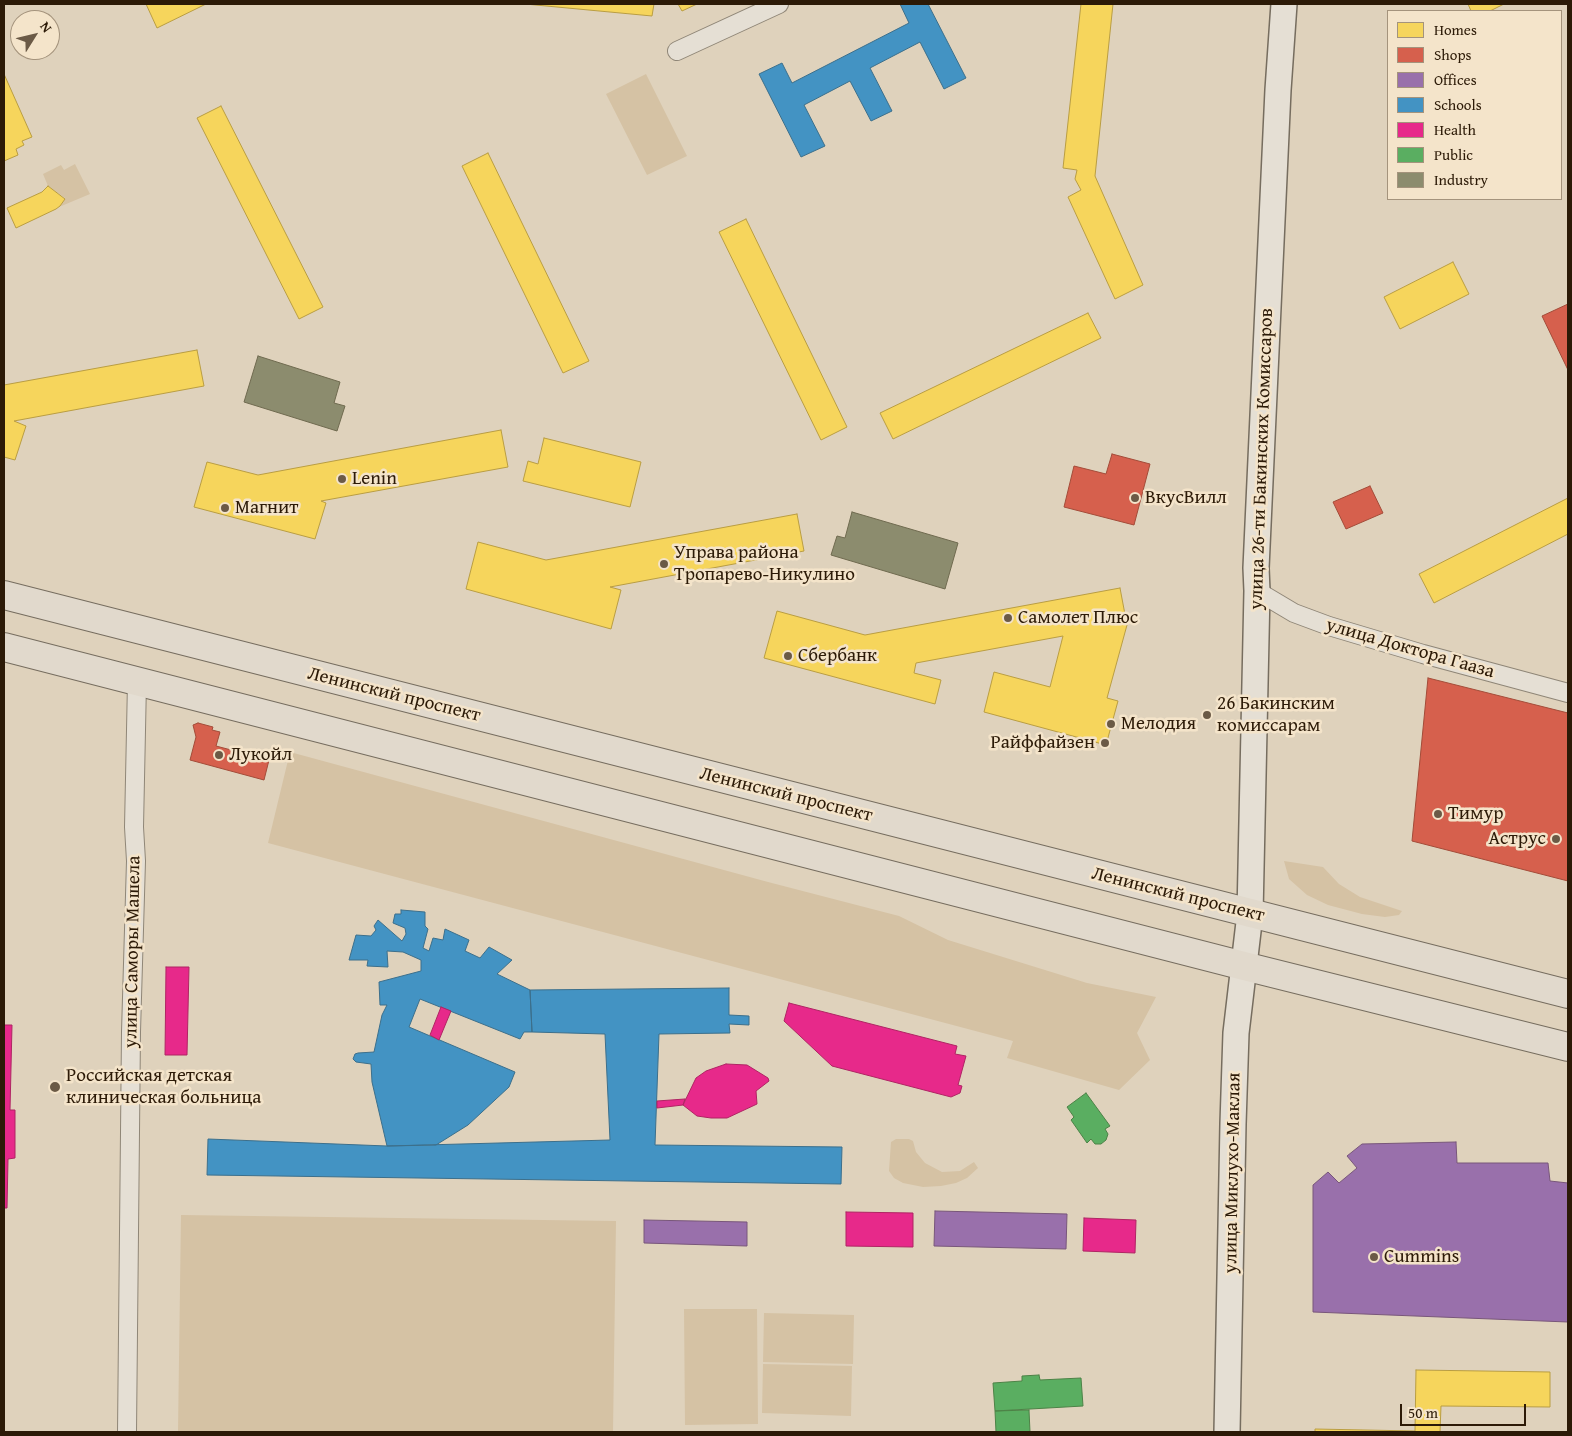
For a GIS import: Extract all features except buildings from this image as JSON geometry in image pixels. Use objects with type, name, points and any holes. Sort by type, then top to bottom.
[{"type":"main road","name":"улица 26-ти Бакинских Комиссаров","points":[[1250,914],[1256,568],[1264,368],[1284,4]]},
{"type":"main road","name":"Ленинский проспект","points":[[4,595],[1568,994]]},
{"type":"main road","points":[[4,647],[1244,966],[1568,1046]]},
{"type":"main road","name":"улица Миклухо-Маклая","points":[[1227,1432],[1236,1033],[1250,914]]},
{"type":"street","points":[[677,51],[779,4]]},
{"type":"street","name":"улица Доктора Гааза","points":[[1257,591],[1294,614],[1329,626],[1568,694]]},
{"type":"street","name":"улица Саморы Машела","points":[[127,1432],[137,682]]},
{"type":"shaded area","points":[[646,74],[687,156],[647,175],[606,94]]},
{"type":"shaded area","points":[[75,164],[90,194],[59,207],[65,198],[48,186],[43,174],[61,165],[64,170]]},
{"type":"shaded area","points":[[290,752],[899,916],[948,940],[1087,983],[1156,997],[1137,1033],[1150,1060],[1119,1090],[1007,1058],[1013,1041],[268,843]]},
{"type":"shaded area","points":[[1284,861],[1323,867],[1339,884],[1360,897],[1402,911],[1399,915],[1385,917],[1362,914],[1328,905],[1307,895],[1289,879]]},
{"type":"shaded area","points":[[896,1139],[909,1139],[913,1141],[916,1152],[925,1163],[942,1172],[960,1171],[974,1162],[978,1168],[967,1178],[956,1183],[941,1186],[923,1187],[903,1183],[894,1178],[889,1171],[891,1142]]},
{"type":"shaded area","points":[[181,1215],[616,1221],[613,1432],[178,1432]]},
{"type":"shaded area","points":[[684,1309],[757,1309],[758,1424],[685,1425]]},
{"type":"shaded area","points":[[764,1313],[854,1315],[853,1364],[763,1362]]},
{"type":"shaded area","points":[[763,1364],[852,1366],[851,1416],[762,1413]]},
{"type":"place","name":"Lenin","points":[[342,479]]},
{"type":"place","name":"ВкусВилл","points":[[1135,498]]},
{"type":"place","name":"Магнит","points":[[225,508]]},
{"type":"place","name":"Управа района Тропарево-Никулино","points":[[664,564]]},
{"type":"place","name":"Самолет Плюс","points":[[1008,618]]},
{"type":"place","name":"Сбербанк","points":[[788,656]]},
{"type":"place","name":"26 Бакинским комиссарам","points":[[1207,715]]},
{"type":"place","name":"Мелодия","points":[[1111,724]]},
{"type":"place","name":"Райффайзен","points":[[1105,743]]},
{"type":"place","name":"Лукойл","points":[[219,755]]},
{"type":"place","name":"Тимур","points":[[1438,814]]},
{"type":"place","name":"Аструс","points":[[1556,839]]},
{"type":"place","name":"Российская детская клиническая больница","points":[[55,1087]]},
{"type":"place","name":"Cummins","points":[[1374,1257]]}]
